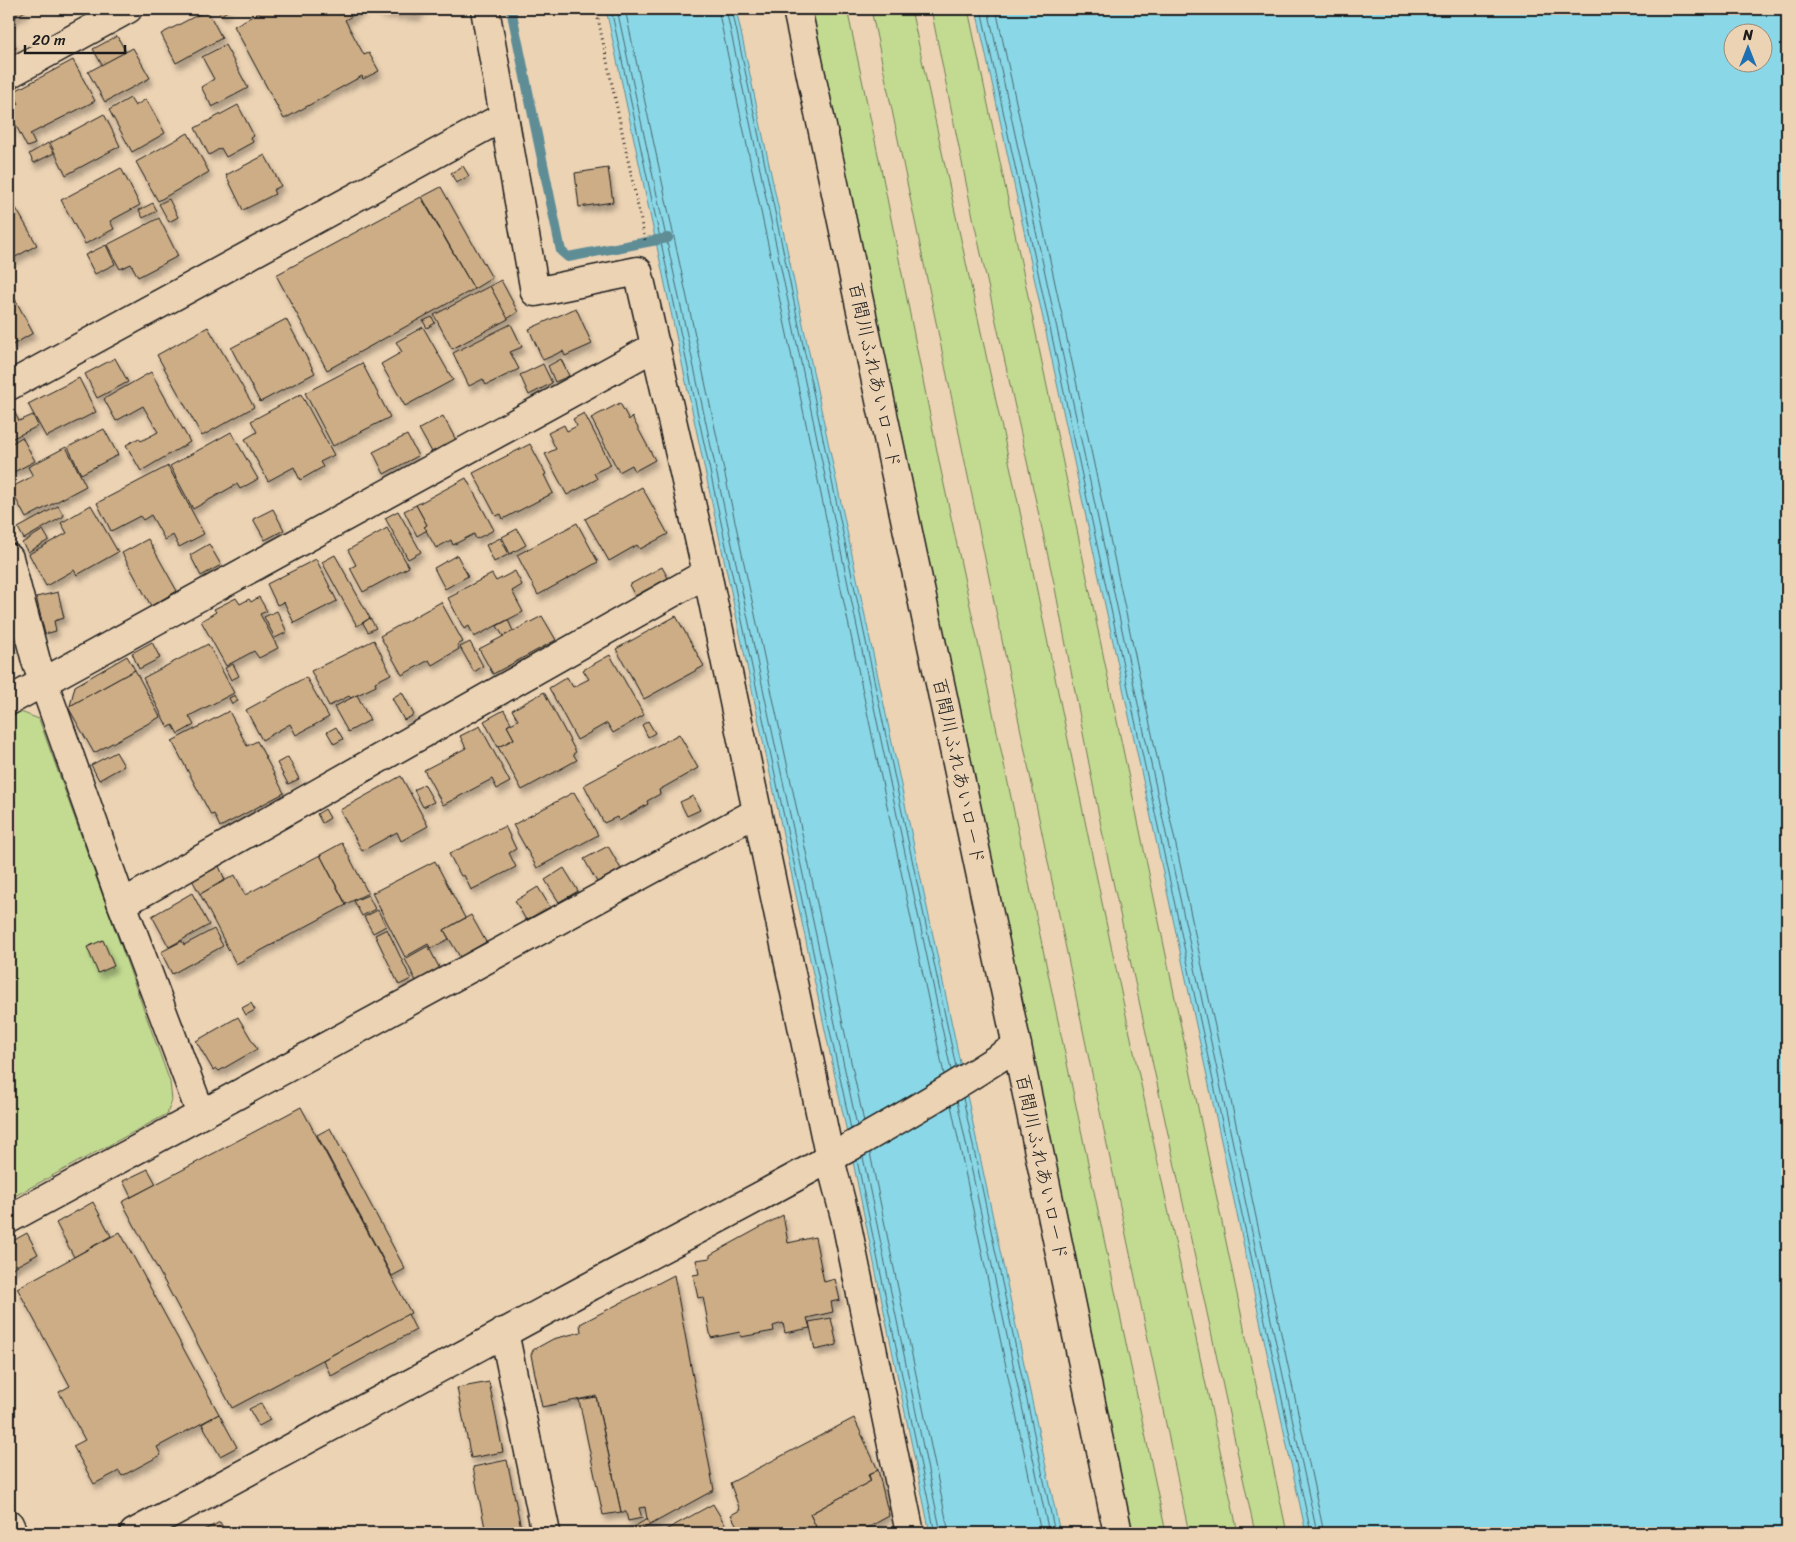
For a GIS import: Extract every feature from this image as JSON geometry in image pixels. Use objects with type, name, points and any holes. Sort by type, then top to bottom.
[{"type":"street","points":[[9,74],[128,9]]},
{"type":"street","points":[[485,9],[535,292],[638,272],[707,573],[830,1159],[846,1221],[910,1533]]},
{"type":"street","name":"百間川ふれあいロード","points":[[797,9],[1017,1046],[1118,1533]]},
{"type":"street","points":[[9,386],[504,117]]},
{"type":"street","points":[[9,702],[656,346]]},
{"type":"street","points":[[9,558],[36,661],[122,904],[201,1114]]},
{"type":"street","points":[[122,904],[707,573]]},
{"type":"street","points":[[9,1219],[757,812]]},
{"type":"street","points":[[134,1533],[504,1332],[830,1159],[971,1076],[1017,1046]]},
{"type":"street","points":[[504,1332],[546,1533]]},
{"type":"street","points":[[9,1524],[13,1533]]},
{"type":"path","points":[[596,9],[643,230]]},
{"type":"green space","points":[[812,9],[847,9],[883,178],[940,466],[1166,1533],[1130,1533]]},
{"type":"green space","points":[[871,9],[911,9],[1238,1533],[1189,1533]]},
{"type":"green space","points":[[931,9],[968,9],[1287,1533],[1255,1533],[1102,831],[1054,583],[974,222]]},
{"type":"green space","points":[[18,711],[39,719],[170,1082],[172,1100],[167,1114],[9,1199],[9,716]]},
{"type":"water","points":[[606,9],[736,9],[1060,1533],[930,1533],[845,1123]]},
{"type":"water","points":[[976,9],[1787,9],[1787,1533],[1306,1533]]},
{"type":"building","points":[[9,9],[27,9],[27,10],[9,21]]},
{"type":"building","points":[[217,9],[228,9],[229,10],[221,15]]},
{"type":"building","points":[[266,9],[364,9],[345,20],[364,55],[369,53],[379,71],[363,79],[362,76],[284,119],[234,26]]},
{"type":"building","points":[[376,9],[423,9],[417,15],[380,12]]},
{"type":"building","points":[[207,10],[222,38],[176,63],[161,34]]},
{"type":"building","points":[[9,36],[16,48],[9,51]]},
{"type":"building","points":[[117,36],[126,52],[102,65],[93,49]]},
{"type":"building","points":[[225,45],[248,88],[212,107],[201,87],[214,79],[202,57]]},
{"type":"building","points":[[133,48],[150,78],[105,102],[88,72]]},
{"type":"building","points":[[73,60],[95,101],[30,134],[35,144],[27,147],[9,112],[9,109],[19,104],[13,92]]},
{"type":"building","points":[[130,98],[135,106],[146,99],[165,133],[132,152],[109,110]]},
{"type":"building","points":[[238,105],[254,136],[251,138],[253,142],[226,157],[221,148],[209,155],[195,128]]},
{"type":"building","points":[[104,114],[120,146],[66,175],[50,143]]},
{"type":"building","points":[[188,133],[209,172],[158,201],[136,162]]},
{"type":"building","points":[[48,143],[54,153],[34,163],[29,154]]},
{"type":"building","points":[[265,155],[281,186],[273,190],[275,194],[243,210],[226,175]]},
{"type":"building","points":[[463,166],[469,176],[456,183],[451,173]]},
{"type":"building","points":[[121,168],[140,205],[110,221],[114,229],[85,244],[61,200]]},
{"type":"building","points":[[608,168],[613,202],[579,207],[575,173]]},
{"type":"building","points":[[441,187],[492,278],[474,289],[422,197]]},
{"type":"building","points":[[421,197],[474,289],[327,370],[276,275]]},
{"type":"building","points":[[169,199],[178,217],[169,222],[159,204]]},
{"type":"building","points":[[153,203],[157,211],[143,218],[139,210]]},
{"type":"building","points":[[16,208],[37,245],[10,260],[9,212]]},
{"type":"building","points":[[159,218],[178,256],[138,277],[131,264],[120,269],[107,245]]},
{"type":"building","points":[[106,245],[115,264],[95,274],[85,255]]},
{"type":"building","points":[[501,280],[518,312],[507,319],[490,286]]},
{"type":"building","points":[[490,286],[508,319],[452,349],[434,315]]},
{"type":"building","points":[[15,299],[33,333],[9,347],[9,303]]},
{"type":"building","points":[[576,308],[592,344],[565,356],[563,351],[543,360],[529,329]]},
{"type":"building","points":[[432,317],[435,323],[427,328],[423,321]]},
{"type":"building","points":[[286,319],[315,373],[260,402],[231,348]]},
{"type":"building","points":[[511,324],[522,347],[510,352],[519,369],[486,385],[483,379],[469,386],[453,353]]},
{"type":"building","points":[[208,327],[254,407],[202,436],[157,355]]},
{"type":"building","points":[[423,327],[453,380],[405,406],[381,364],[402,352],[396,342]]},
{"type":"building","points":[[115,358],[128,382],[97,398],[85,374]]},
{"type":"building","points":[[561,359],[569,376],[555,382],[548,366]]},
{"type":"building","points":[[362,363],[390,417],[333,446],[305,393]]},
{"type":"building","points":[[543,364],[552,383],[529,395],[520,375]]},
{"type":"building","points":[[151,372],[190,442],[141,471],[126,445],[139,438],[141,441],[158,432],[143,406],[116,421],[104,399]]},
{"type":"building","points":[[79,378],[96,412],[46,437],[28,404]]},
{"type":"building","points":[[301,394],[334,455],[320,462],[323,467],[300,480],[294,467],[268,481],[245,439],[257,432],[251,421]]},
{"type":"building","points":[[620,403],[629,420],[632,417],[655,460],[635,471],[632,465],[619,472],[591,418]]},
{"type":"building","points":[[14,411],[19,421],[33,415],[38,426],[9,440],[9,414]]},
{"type":"building","points":[[584,413],[611,465],[594,473],[597,479],[567,495],[545,454],[556,449],[548,433],[564,425],[567,431],[577,426],[573,419]]},
{"type":"building","points":[[443,416],[456,440],[432,452],[419,429]]},
{"type":"building","points":[[104,429],[118,455],[81,474],[68,447]]},
{"type":"building","points":[[231,432],[258,479],[240,489],[237,484],[193,509],[170,466]]},
{"type":"building","points":[[407,435],[418,456],[384,474],[373,452]]},
{"type":"building","points":[[22,437],[35,461],[14,472],[9,463],[9,445]]},
{"type":"building","points":[[530,444],[546,474],[544,475],[553,493],[503,519],[501,514],[496,516],[473,473]]},
{"type":"building","points":[[66,447],[86,486],[26,518],[10,488],[33,476],[28,467]]},
{"type":"building","points":[[168,466],[204,534],[179,547],[173,535],[165,540],[151,515],[143,520],[140,516],[111,531],[97,503]]},
{"type":"building","points":[[466,478],[494,530],[476,539],[474,534],[453,545],[451,540],[436,548],[424,527],[427,525],[416,505]]},
{"type":"building","points":[[642,487],[668,534],[640,549],[637,545],[609,561],[585,519]]},
{"type":"building","points":[[91,505],[118,552],[77,575],[74,570],[46,586],[29,554],[67,533],[61,523]]},
{"type":"building","points":[[416,505],[427,525],[424,527],[427,530],[417,536],[404,511]]},
{"type":"building","points":[[58,506],[64,516],[24,539],[18,528]]},
{"type":"building","points":[[273,509],[284,530],[265,540],[253,519]]},
{"type":"building","points":[[398,511],[421,552],[408,559],[385,518]]},
{"type":"building","points":[[577,523],[598,562],[538,595],[517,555]]},
{"type":"building","points":[[387,528],[409,567],[363,592],[350,568],[356,565],[348,550]]},
{"type":"building","points":[[517,529],[526,545],[510,554],[502,537]]},
{"type":"building","points":[[43,530],[49,540],[28,552],[22,543]]},
{"type":"building","points":[[500,538],[509,554],[494,562],[486,545]]},
{"type":"building","points":[[148,539],[177,591],[151,606],[122,553]]},
{"type":"building","points":[[209,544],[221,565],[201,576],[190,555]]},
{"type":"building","points":[[335,555],[370,618],[357,626],[322,562]]},
{"type":"building","points":[[457,555],[468,576],[445,589],[434,568]]},
{"type":"building","points":[[316,559],[337,601],[294,623],[284,602],[277,605],[267,584]]},
{"type":"building","points":[[662,567],[668,578],[635,596],[629,585]]},
{"type":"building","points":[[515,571],[522,585],[512,591],[523,612],[474,637],[469,626],[464,629],[448,598],[492,574],[496,581]]},
{"type":"building","points":[[58,592],[64,618],[54,621],[56,631],[45,634],[36,597]]},
{"type":"building","points":[[259,597],[267,611],[260,614],[278,648],[259,658],[254,651],[226,666],[201,621],[216,612],[214,609],[236,598],[240,604],[249,599],[251,602]]},
{"type":"building","points":[[441,602],[463,642],[457,645],[459,649],[432,665],[429,660],[402,675],[380,636]]},
{"type":"building","points":[[277,611],[287,632],[275,638],[264,617]]},
{"type":"building","points":[[542,616],[556,640],[493,674],[479,649]]},
{"type":"building","points":[[676,616],[704,666],[644,699],[616,649]]},
{"type":"building","points":[[370,618],[376,628],[368,632],[363,623]]},
{"type":"building","points":[[508,620],[513,631],[503,636],[497,626]]},
{"type":"building","points":[[374,640],[391,674],[375,682],[376,686],[329,706],[311,671]]},
{"type":"building","points":[[152,642],[160,658],[139,669],[132,653]]},
{"type":"building","points":[[470,642],[483,666],[474,672],[460,647]]},
{"type":"building","points":[[208,644],[234,693],[189,716],[194,725],[178,734],[173,725],[168,728],[143,678]]},
{"type":"building","points":[[610,655],[644,715],[613,733],[607,723],[577,740],[549,688],[567,677],[573,687],[589,679],[583,670]]},
{"type":"building","points":[[127,656],[135,670],[70,706],[75,686]]},
{"type":"building","points":[[233,664],[239,676],[231,680],[225,668]]},
{"type":"building","points":[[135,670],[160,717],[94,753],[68,707]]},
{"type":"building","points":[[306,677],[329,717],[296,735],[290,724],[262,740],[246,710]]},
{"type":"building","points":[[402,692],[414,715],[404,720],[392,698]]},
{"type":"building","points":[[544,692],[576,752],[573,754],[577,760],[522,790],[498,747],[514,739],[507,726],[518,720],[512,710]]},
{"type":"building","points":[[235,695],[238,701],[232,704],[229,698]]},
{"type":"building","points":[[357,695],[370,720],[348,732],[334,707]]},
{"type":"building","points":[[504,710],[511,723],[507,726],[514,739],[498,747],[484,721]]},
{"type":"building","points":[[229,711],[247,746],[257,741],[284,793],[220,827],[214,814],[211,815],[172,741]]},
{"type":"building","points":[[648,721],[655,733],[648,737],[642,725]]},
{"type":"building","points":[[480,726],[510,782],[497,789],[492,779],[443,805],[424,770],[466,748],[460,736]]},
{"type":"building","points":[[336,727],[343,739],[334,744],[327,732]]},
{"type":"building","points":[[679,734],[698,768],[659,790],[660,794],[647,801],[648,804],[619,821],[617,817],[604,823],[584,785]]},
{"type":"building","points":[[116,752],[124,766],[99,780],[91,765]]},
{"type":"building","points":[[288,757],[299,779],[288,784],[277,763]]},
{"type":"building","points":[[401,776],[428,826],[401,841],[397,832],[362,851],[340,810]]},
{"type":"building","points":[[424,784],[434,802],[423,807],[414,790]]},
{"type":"building","points":[[574,792],[598,835],[537,868],[513,825]]},
{"type":"building","points":[[693,796],[700,810],[687,816],[680,802]]},
{"type":"building","points":[[325,809],[330,818],[322,823],[317,814]]},
{"type":"building","points":[[505,826],[516,849],[509,853],[516,867],[471,890],[464,875],[461,876],[449,854]]},
{"type":"building","points":[[342,843],[368,893],[346,904],[320,855]]},
{"type":"building","points":[[608,846],[621,869],[597,882],[584,859]]},
{"type":"building","points":[[320,855],[346,905],[236,964],[200,894],[235,875],[245,895]]},
{"type":"building","points":[[435,861],[465,918],[444,930],[449,939],[431,948],[428,944],[405,957],[372,893]]},
{"type":"building","points":[[219,866],[225,880],[200,894],[192,880]]},
{"type":"building","points":[[564,868],[578,891],[559,902],[545,880]]},
{"type":"building","points":[[538,887],[550,907],[526,920],[515,901]]},
{"type":"building","points":[[192,893],[209,925],[169,947],[152,916]]},
{"type":"building","points":[[368,895],[375,909],[362,916],[354,901]]},
{"type":"building","points":[[378,910],[386,926],[373,933],[364,917]]},
{"type":"building","points":[[471,915],[486,942],[460,957],[444,930]]},
{"type":"building","points":[[214,929],[223,946],[172,974],[161,952],[182,941],[184,945]]},
{"type":"building","points":[[387,929],[411,979],[399,985],[375,935]]},
{"type":"building","points":[[103,940],[114,966],[98,973],[87,947]]},
{"type":"building","points":[[428,946],[440,969],[416,981],[405,959]]},
{"type":"building","points":[[251,1003],[255,1010],[246,1015],[242,1008]]},
{"type":"building","points":[[238,1017],[257,1049],[219,1071],[216,1068],[213,1070],[196,1041]]},
{"type":"building","points":[[301,1107],[411,1313],[232,1408],[122,1202]]},
{"type":"building","points":[[330,1128],[405,1269],[392,1276],[317,1135]]},
{"type":"building","points":[[148,1169],[156,1184],[131,1197],[123,1181]]},
{"type":"building","points":[[93,1202],[111,1236],[74,1257],[56,1223]]},
{"type":"building","points":[[783,1215],[788,1243],[815,1237],[824,1282],[835,1279],[840,1300],[831,1302],[833,1312],[807,1318],[810,1328],[785,1333],[783,1323],[773,1326],[774,1331],[741,1337],[740,1332],[711,1338],[703,1297],[698,1298],[693,1275],[699,1274],[696,1260],[710,1258],[710,1255]]},
{"type":"building","points":[[120,1232],[219,1414],[157,1447],[161,1455],[122,1476],[119,1471],[94,1484],[73,1446],[85,1440],[59,1392],[70,1386],[17,1288]]},
{"type":"building","points":[[27,1233],[38,1254],[9,1270],[9,1243]]},
{"type":"building","points":[[674,1275],[714,1490],[650,1525],[645,1507],[639,1508],[642,1518],[628,1521],[626,1512],[621,1512],[596,1396],[542,1407],[531,1355],[533,1350],[553,1339],[581,1332],[580,1324]]},
{"type":"building","points":[[408,1314],[416,1330],[331,1376],[323,1360]]},
{"type":"building","points":[[831,1318],[837,1345],[815,1350],[809,1322]]},
{"type":"building","points":[[489,1382],[503,1452],[471,1458],[457,1388]]},
{"type":"building","points":[[596,1397],[621,1512],[603,1515],[579,1400]]},
{"type":"building","points":[[261,1403],[270,1420],[259,1426],[249,1409]]},
{"type":"building","points":[[219,1414],[237,1447],[220,1456],[202,1424]]},
{"type":"building","points":[[854,1418],[878,1470],[868,1475],[871,1481],[810,1514],[819,1533],[741,1533],[731,1515],[740,1510],[730,1483]]},
{"type":"building","points":[[507,1460],[522,1533],[486,1533],[473,1467]]},
{"type":"building","points":[[878,1470],[889,1516],[858,1533],[819,1533],[810,1514],[871,1481],[869,1475]]},
{"type":"building","points":[[713,1504],[730,1533],[660,1533]]},
{"type":"building","points":[[647,1519],[650,1525],[636,1533],[624,1533]]},
{"type":"building","points":[[220,1522],[226,1533],[198,1533]]},
{"type":"waterway","points":[[511,9],[561,251],[568,257],[668,238]]}]
